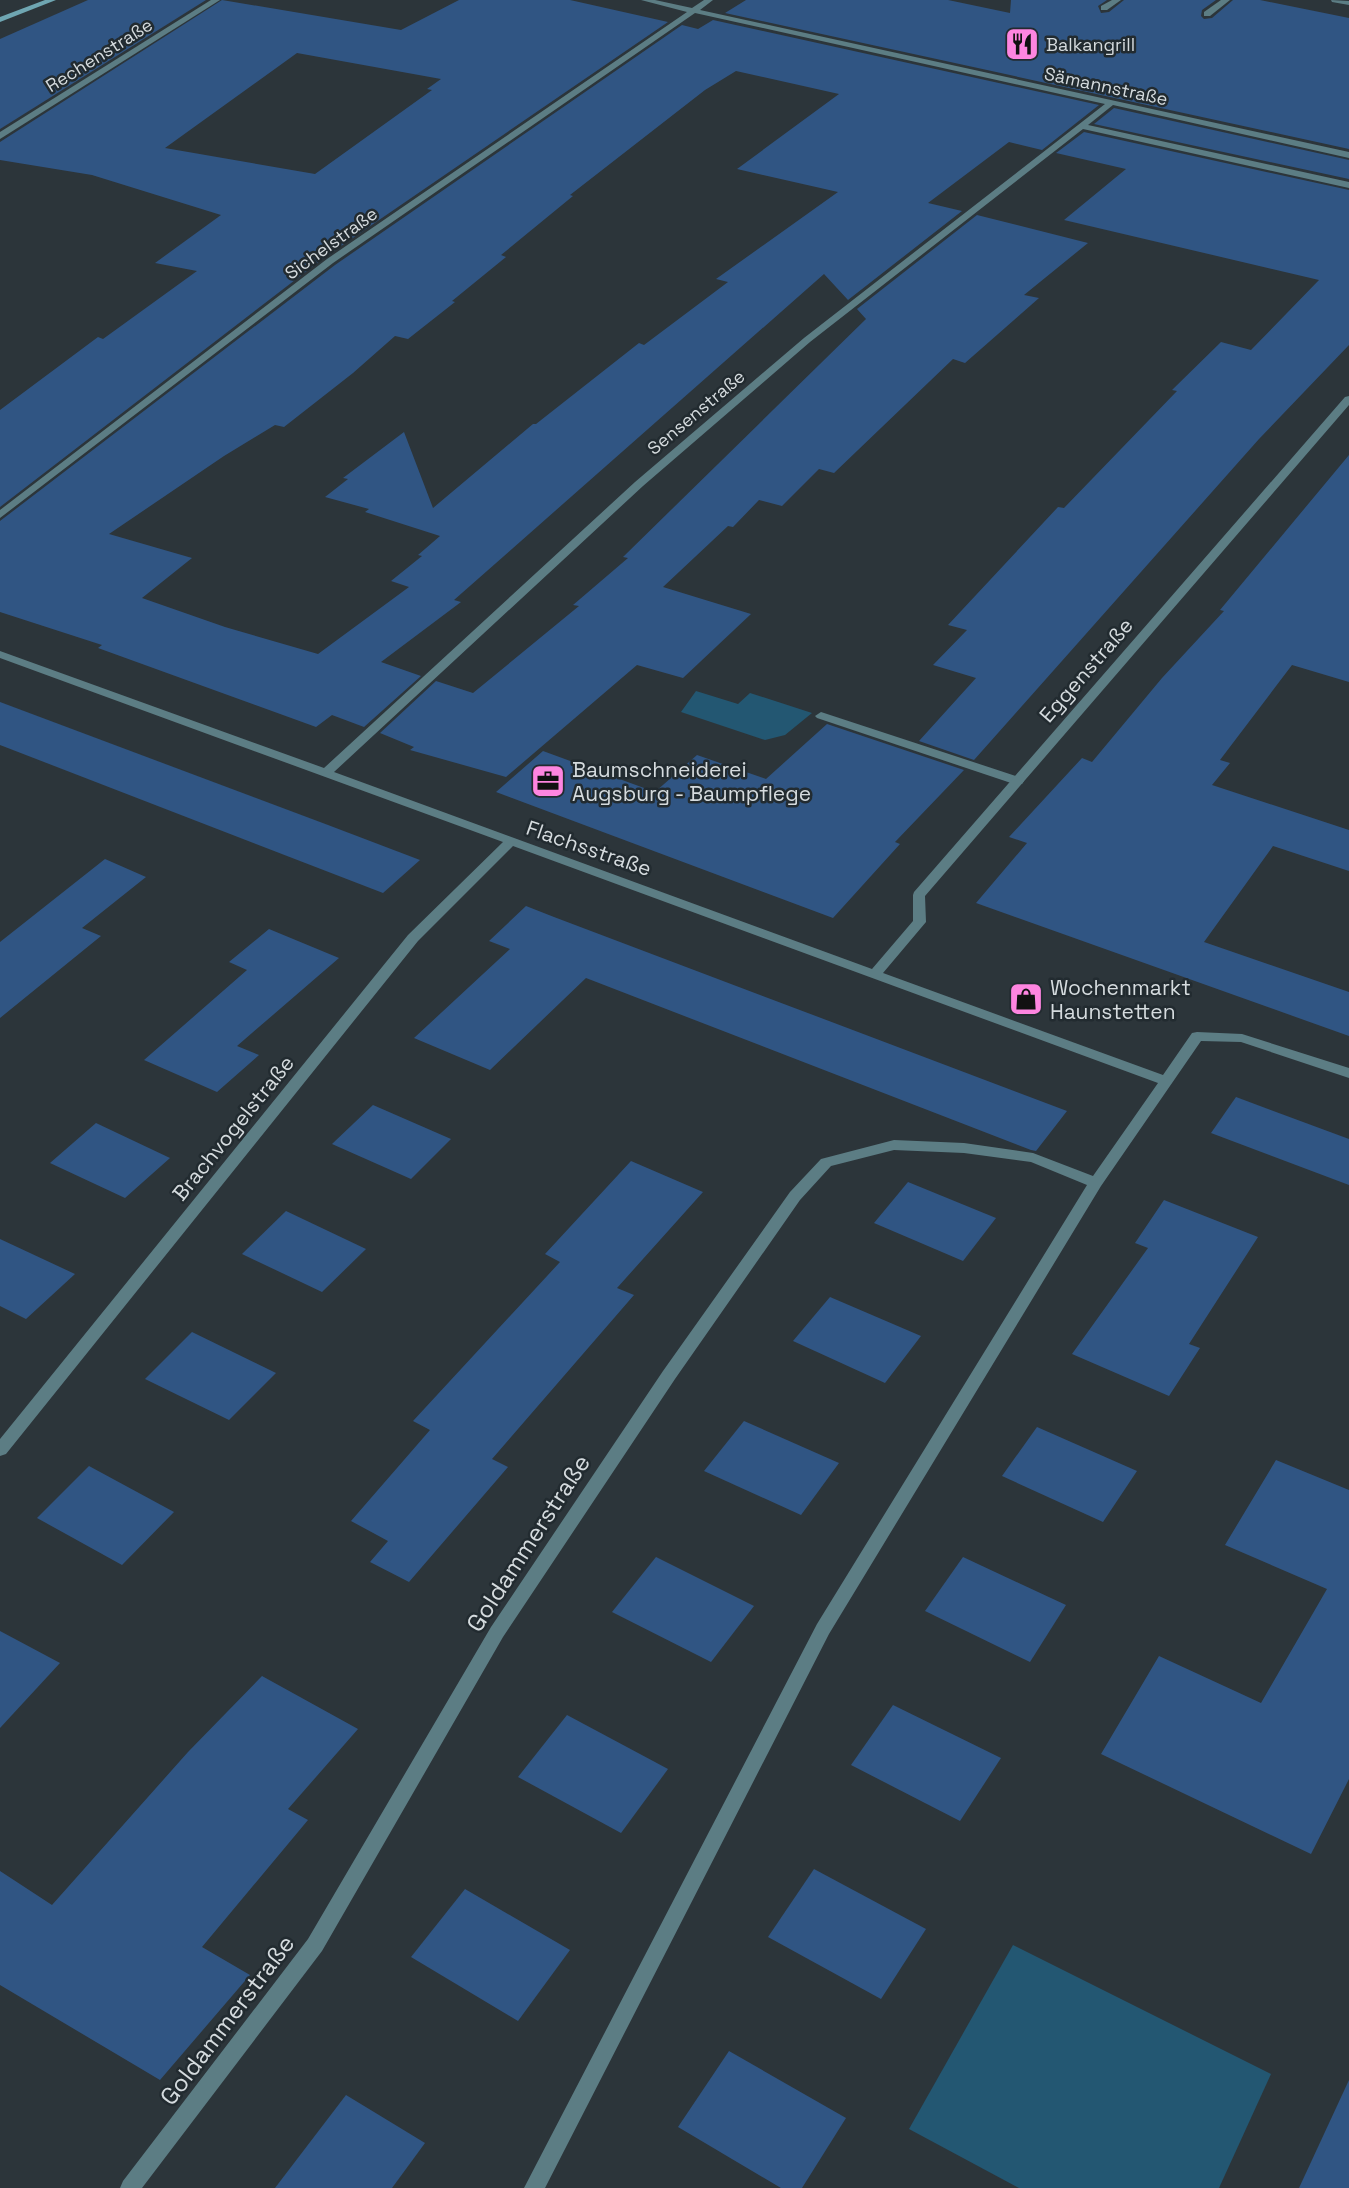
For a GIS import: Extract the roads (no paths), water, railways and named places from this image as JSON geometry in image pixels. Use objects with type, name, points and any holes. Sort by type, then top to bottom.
[{"type":"street","points":[[0,20],[52,0]]},
{"type":"street","name":"Rechenstraße","points":[[0,136],[216,0]]},
{"type":"street","name":"Sämannstraße","points":[[645,0],[1349,155]]},
{"type":"street","points":[[692,11],[709,0]]},
{"type":"street","points":[[1104,8],[1117,0]]},
{"type":"street","points":[[1207,15],[1226,0]]},
{"type":"street","points":[[1335,0],[1349,3]]},
{"type":"street","name":"Sichelstraße","points":[[0,514],[330,261],[692,11]]},
{"type":"street","name":"Sensenstraße","points":[[327,774],[639,484],[807,340],[1111,103]]},
{"type":"street","points":[[1081,125],[1349,185]]},
{"type":"street","name":"Eggenstraße","points":[[874,975],[920,922],[919,895],[1349,399]]},
{"type":"street","name":"Flachsstraße","points":[[0,654],[1164,1080]]},
{"type":"street","points":[[821,716],[1018,781]]},
{"type":"street","name":"Brachvogelstraße","points":[[0,1450],[413,938],[510,842]]},
{"type":"street","points":[[534,2188],[823,1629],[1096,1182],[1164,1080],[1197,1036],[1242,1038],[1349,1073]]},
{"type":"street","name":"Goldammerstraße","points":[[130,2188],[315,1945],[496,1632],[669,1375],[795,1196],[827,1162],[894,1145],[964,1148],[1033,1158],[1096,1182]]},
{"type":"place","name":"Balkangrill","points":[[1022,44]]},
{"type":"place","name":"Baumschneiderei Augsburg - Baumpflege","points":[[548,781]]},
{"type":"place","name":"Wochenmarkt Haunstetten","points":[[1026,999]]}]
